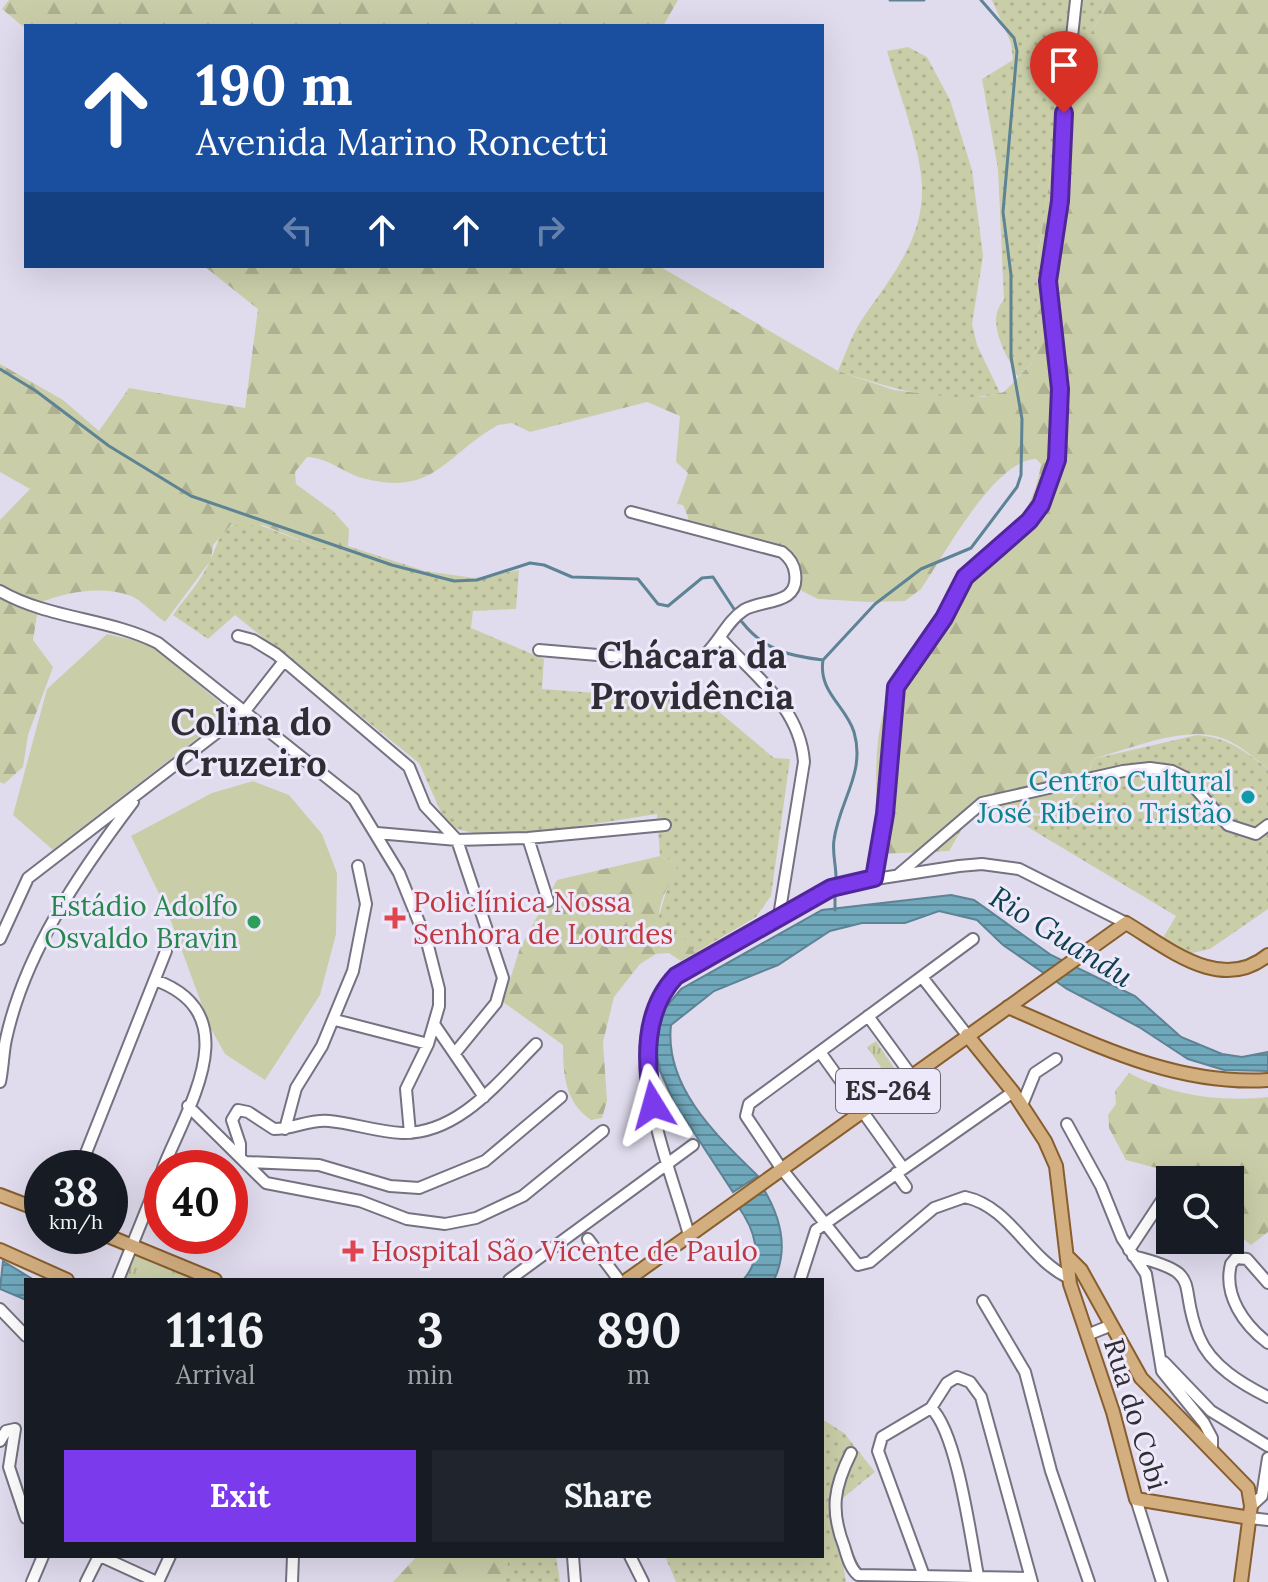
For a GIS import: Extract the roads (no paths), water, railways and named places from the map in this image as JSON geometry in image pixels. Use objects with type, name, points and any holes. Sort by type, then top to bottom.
[{"type":"main road","name":"ES-264","points":[[630,1278],[1126,923]]},
{"type":"main road","points":[[1126,923],[1185,959],[1212,970],[1241,970],[1268,955]]},
{"type":"main road","points":[[1008,1007],[1162,1070],[1219,1081],[1268,1080]]},
{"type":"main road","name":"Rua do Cobi","points":[[967,1035],[1022,1105],[1056,1166],[1069,1278],[1136,1499]]},
{"type":"main road","points":[[0,1195],[24,1204]]},
{"type":"main road","points":[[128,1244],[210,1278]]},
{"type":"main road","points":[[0,1250],[63,1278]]},
{"type":"main road","points":[[1069,1258],[1081,1270],[1141,1378],[1248,1488],[1251,1512],[1241,1582]]},
{"type":"main road","points":[[1136,1499],[1251,1512]]},
{"type":"street","points":[[874,878],[885,814],[896,687],[944,618],[965,577],[1029,521],[1041,505],[1057,460],[1060,389],[1048,281],[1060,201],[1061,137],[1076,0]]},
{"type":"street","points":[[539,650],[682,665],[699,660],[744,610],[788,596],[796,580],[789,557],[782,552],[631,512]]},
{"type":"street","points":[[0,591],[43,610],[134,632],[158,643],[354,799],[399,873],[432,955],[439,989],[428,1044],[406,1089],[410,1133]]},
{"type":"street","points":[[238,636],[253,640],[284,661],[409,767],[425,806],[457,840],[503,978],[496,1003],[455,1053]]},
{"type":"street","points":[[721,639],[782,705],[795,722],[803,742],[804,762],[779,916]]},
{"type":"street","points":[[0,939],[28,878],[245,711],[284,661]]},
{"type":"street","points":[[897,876],[982,803],[1123,771],[1150,768],[1172,771],[1186,778],[1228,825],[1256,834],[1268,825]]},
{"type":"street","points":[[0,1082],[7,1038],[37,954],[77,882],[141,791]]},
{"type":"street","points":[[377,833],[457,840],[528,838],[665,825]]},
{"type":"street","points":[[528,838],[548,901]]},
{"type":"street","points":[[689,1235],[667,1163],[647,1074],[650,1033],[660,998],[676,976],[837,885],[982,864],[1019,869],[1126,923]]},
{"type":"street","points":[[285,1129],[296,1088],[335,1020],[353,971],[366,911],[358,866]]},
{"type":"street","points":[[973,939],[749,1104],[746,1116],[776,1172],[858,1264],[870,1262],[934,1208],[965,1197],[992,1208],[1052,1270],[1069,1278]]},
{"type":"street","points":[[87,1150],[166,951]]},
{"type":"street","points":[[922,977],[967,1035]]},
{"type":"street","points":[[155,980],[177,990],[196,1006],[208,1032],[208,1047],[171,1150]]},
{"type":"street","points":[[868,1016],[911,1075]]},
{"type":"street","points":[[335,1020],[428,1044]]},
{"type":"street","points":[[434,1024],[484,1097]]},
{"type":"street","points":[[241,1150],[232,1120],[238,1110],[248,1112],[267,1126],[285,1129],[328,1120],[410,1133],[438,1126],[484,1097],[536,1044]]},
{"type":"street","points":[[820,1052],[900,1171],[906,1187]]},
{"type":"street","points":[[1022,1105],[1035,1073],[1056,1059]]},
{"type":"street","points":[[801,1278],[811,1238],[824,1223],[1013,1092]]},
{"type":"street","points":[[248,1159],[319,1165],[390,1186],[419,1188],[485,1161],[561,1097]]},
{"type":"street","points":[[188,1106],[233,1150]]},
{"type":"street","points":[[1067,1124],[1151,1289],[1164,1376],[1209,1431],[1212,1449]]},
{"type":"street","points":[[248,1165],[266,1183],[281,1189],[360,1201],[407,1219],[445,1224],[476,1218],[523,1196],[603,1131]]},
{"type":"street","points":[[512,1278],[693,1145]]},
{"type":"street","points":[[1131,1253],[1156,1211]]},
{"type":"street","points":[[119,1278],[144,1216]]},
{"type":"street","points":[[588,1239],[617,1278]]},
{"type":"street","points":[[1131,1253],[1177,1270],[1189,1288],[1194,1323],[1209,1353],[1244,1385],[1268,1397]]},
{"type":"street","points":[[1268,1283],[1250,1261],[1242,1258],[1231,1264],[1231,1295],[1246,1323],[1268,1343]]},
{"type":"street","points":[[983,1301],[1025,1372],[1051,1471],[1089,1582]]},
{"type":"street","points":[[0,1309],[24,1334]]},
{"type":"street","points":[[1087,1335],[1112,1325]]},
{"type":"street","points":[[1161,1357],[1181,1384],[1211,1411],[1268,1446]]},
{"type":"street","points":[[851,1453],[835,1493],[835,1519],[853,1571],[863,1577],[882,1580],[978,1576],[1031,1580],[981,1397],[970,1382],[954,1377],[931,1408],[882,1437],[879,1456],[924,1576]]},
{"type":"street","points":[[931,1408],[942,1423],[953,1456],[978,1576]]},
{"type":"street","points":[[0,1441],[6,1431],[15,1429],[9,1467],[24,1512]]},
{"type":"street","points":[[1268,1458],[1262,1496],[1251,1512],[1268,1520]]},
{"type":"street","name":"Rua do Cobi","points":[[1136,1499],[1162,1582]]},
{"type":"street","points":[[32,1582],[42,1558]]},
{"type":"street","points":[[86,1582],[99,1558]]},
{"type":"street","points":[[104,1558],[157,1582],[169,1558]]},
{"type":"street","points":[[292,1582],[293,1558]]},
{"type":"street","points":[[573,1558],[575,1582]]},
{"type":"street","points":[[631,1558],[643,1582]]},
{"type":"water","points":[[951,895],[974,900],[1051,955],[1135,996],[1181,1037],[1222,1054],[1242,1057],[1268,1052],[1268,1071],[1224,1070],[1188,1059],[1139,1027],[1067,989],[1003,945],[977,920],[939,911],[905,923],[862,923],[830,931],[778,965],[714,991],[671,1025],[671,1048],[676,1069],[696,1109],[758,1176],[733,1192],[674,1102],[660,1071],[653,1034],[661,1013],[681,989],[822,910]]},
{"type":"water","points":[[763,1188],[778,1221],[782,1245],[775,1278],[745,1278],[754,1262],[755,1243],[749,1224],[738,1206]]},
{"type":"water","points":[[3,1261],[31,1278],[24,1278],[24,1299],[0,1289]]},
{"type":"waterway","points":[[890,0],[924,0]]},
{"type":"waterway","points":[[836,877],[834,840],[854,774],[857,747],[850,723],[825,681],[823,660],[875,604],[921,569],[971,548],[1017,487],[1021,475],[1022,419],[1011,357],[1011,275],[1003,212],[1017,51],[1014,38],[981,0]]},
{"type":"waterway","points":[[0,369],[36,391],[109,446],[191,496],[392,565],[454,581],[477,580],[530,563],[544,565],[572,577],[638,579],[658,604],[668,606],[702,578],[713,577],[734,609]]},
{"type":"waterway","points":[[742,622],[750,632],[778,650],[823,660]]},
{"type":"waterway","points":[[835,894],[835,910]]},
{"type":"place","name":"Centro Cultural José Ribeiro Tristão","points":[[1248,797]]},
{"type":"place","name":"Policlínica Nossa Senhora de Lourdes","points":[[395,918]]},
{"type":"place","name":"Estádio Adolfo Osvaldo Bravin","points":[[254,922]]},
{"type":"place","name":"Hospital São Vicente de Paulo","points":[[353,1251]]},
{"type":"district","name":"Chácara da Providência","points":[[692,676]]},
{"type":"district","name":"Colina do Cruzeiro","points":[[251,742]]},
{"type":"water label","name":"Rio Guandu","points":[[1061,937]]}]
